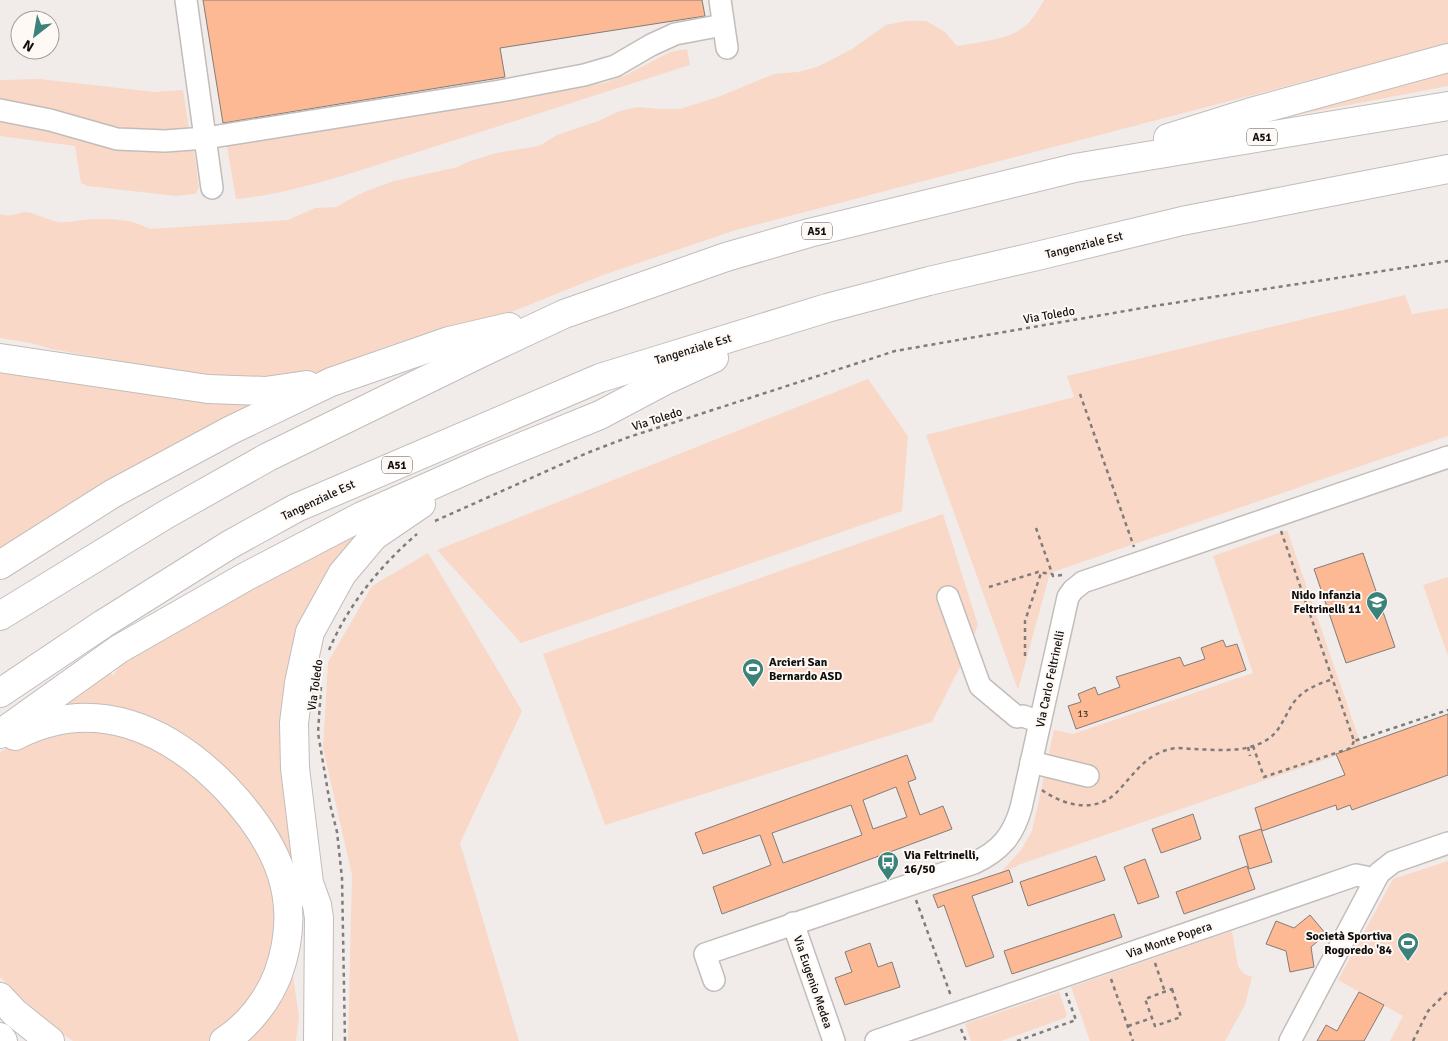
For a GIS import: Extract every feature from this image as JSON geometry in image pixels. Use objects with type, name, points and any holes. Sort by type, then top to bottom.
[{"type":"highway","points":[[1075,168],[1251,112],[1448,58]]},
{"type":"highway","name":"A51","points":[[0,616],[166,515],[268,457],[564,314],[726,257],[809,233],[1075,168],[1448,106]]},
{"type":"highway","name":"Tangenziale Est","points":[[0,693],[103,624],[204,561],[296,508],[600,378],[827,308],[929,280],[1182,221],[1448,169]]},
{"type":"highway","points":[[0,734],[119,649],[247,576],[362,516],[482,463],[600,415],[666,380],[827,308]]},
{"type":"highway","points":[[0,565],[112,494],[232,430],[331,382],[449,341],[564,314]]},
{"type":"highway","points":[[0,358],[208,389],[265,391],[331,382]]},
{"type":"highway","points":[[307,1041],[310,936],[309,883],[295,768],[294,723],[299,683],[310,632],[342,574],[374,536],[482,463]]},
{"type":"highway","points":[[0,744],[42,724],[77,717],[113,720],[135,725],[153,732],[174,744],[196,760],[236,799],[257,825],[276,858],[283,877],[288,900],[286,946],[274,985],[263,1003],[248,1021],[224,1041]]},
{"type":"highway","points":[[309,883],[317,905],[319,918],[318,1041]]},
{"type":"highway","points":[[0,996],[15,1013],[50,1041]]},
{"type":"highway","points":[[0,1009],[26,1041]]},
{"type":"highway","points":[[0,1037],[3,1041]]},
{"type":"street","points":[[186,0],[212,188]]},
{"type":"street","points":[[720,0],[726,48]]},
{"type":"street","points":[[0,110],[50,120],[117,139],[165,141],[206,138],[491,93],[584,75],[615,66],[651,45],[676,34],[723,25]]},
{"type":"street","name":"Via Carlo Feltrinelli","points":[[714,980],[705,954],[965,866],[988,856],[1000,847],[1010,836],[1017,822],[1068,597],[1083,582],[1448,457]]},
{"type":"street","points":[[948,596],[980,686],[1017,717],[1023,716],[1040,722]]},
{"type":"street","points":[[1032,762],[1088,776]]},
{"type":"street","points":[[1290,1041],[1379,873],[1389,864],[1448,844]]},
{"type":"street","name":"Via Monte Popera","points":[[876,1041],[1356,875],[1366,876],[1372,886]]},
{"type":"street","name":"Via Eugenio Medea","points":[[793,924],[834,1041]]},
{"type":"path","name":"Via Toledo","points":[[429,524],[587,453],[626,438],[896,351],[1154,306],[1448,261]]},
{"type":"path","points":[[1080,394],[1134,549]]},
{"type":"path","points":[[1036,528],[1052,574]]},
{"type":"path","name":"Via Toledo","points":[[327,657],[329,649],[347,614],[370,582],[404,545],[422,529]]},
{"type":"path","points":[[1253,746],[1264,777],[1351,748],[1354,741],[1281,530]]},
{"type":"path","points":[[1025,656],[1025,621],[1041,572]]},
{"type":"path","points":[[989,587],[1041,572],[1052,574],[1053,576],[1066,575]]},
{"type":"path","name":"Via Toledo","points":[[322,680],[318,733],[330,804],[337,832],[342,878],[345,1041]]},
{"type":"path","points":[[1038,786],[1049,795],[1064,802],[1084,805],[1094,804],[1112,797],[1141,765],[1163,751],[1176,748],[1221,750],[1253,746],[1264,741],[1278,731],[1295,701],[1306,691],[1333,680]]},
{"type":"path","points":[[1354,741],[1448,710]]},
{"type":"path","points":[[1248,747],[1250,756]]},
{"type":"path","points":[[916,898],[953,1002]]},
{"type":"path","points":[[1154,959],[1165,992]]},
{"type":"path","points":[[1110,974],[1133,1041]]},
{"type":"path","points":[[1172,989],[1181,1017],[1155,1026],[1145,999],[1165,992],[1172,989]]},
{"type":"path","points":[[1018,1041],[1076,1020],[1065,990]]},
{"type":"path","points":[[1413,1041],[1428,1011],[1448,991]]},
{"type":"path","points":[[1128,1026],[1152,1018]]},
{"type":"path","points":[[959,1023],[966,1041]]},
{"type":"shaded area","points":[[1044,0],[1448,0],[1448,44],[736,230],[603,275],[504,315],[451,326],[387,346],[320,372],[241,382],[51,349],[31,343],[0,338],[0,214],[10,215],[29,212],[62,222],[108,219],[134,223],[150,229],[288,220],[315,208],[336,207],[364,192],[394,181],[458,167],[467,162],[496,153],[539,146],[557,135],[598,121],[620,111],[638,107],[680,109],[718,97],[774,74],[798,72],[817,67],[852,49],[886,25],[907,21],[926,21],[945,32],[957,46],[997,39],[1024,27],[1035,15]]},
{"type":"shaded area","points":[[687,49],[690,65],[311,185],[236,199],[226,141],[604,83],[626,75],[670,52]]},
{"type":"shaded area","points":[[1448,68],[1448,86],[1281,118],[1280,114]]},
{"type":"shaded area","points":[[40,79],[154,92],[183,90],[190,134],[119,130],[0,100],[0,80]]},
{"type":"shaded area","points":[[0,117],[191,149],[194,151],[199,188],[195,194],[176,196],[88,186],[81,183],[75,146],[0,136]]},
{"type":"shaded area","points":[[1405,295],[1412,314],[1448,308],[1448,436],[1050,573],[1018,690],[926,435],[1074,397],[1067,376]]},
{"type":"shaded area","points":[[0,368],[263,400],[0,557]]},
{"type":"shaded area","points":[[868,379],[908,436],[902,511],[521,643],[437,550]]},
{"type":"shaded area","points":[[394,514],[305,631],[301,893],[185,740],[37,719],[108,670],[113,676],[122,662],[204,613]]},
{"type":"shaded area","name":"Arcieri San Bernardo ASD","points":[[943,514],[978,625],[968,651],[932,722],[605,825],[543,654]]},
{"type":"shaded area","points":[[1287,530],[1362,747],[1018,865],[1000,873],[1021,850],[1032,831],[1054,730],[1073,734],[1253,673],[1213,556]]},
{"type":"shaded area","points":[[428,553],[522,711],[460,843],[519,1041],[348,1041],[352,875],[323,748],[328,662],[372,586]]},
{"type":"shaded area","points":[[1448,577],[1448,656],[1423,585]]},
{"type":"shaded area","points":[[64,727],[138,733],[224,797],[259,851],[276,894],[280,922],[268,973],[234,1023],[210,1041],[73,1041],[46,1023],[0,977],[0,752],[21,739]]},
{"type":"shaded area","name":"Società Sportiva Rogoredo '84","points":[[1448,861],[1448,1041],[1390,1041],[1403,1016],[1338,980],[1393,879]]},
{"type":"shaded area","points":[[1232,931],[1238,966],[1244,974],[1252,977],[1245,1005],[1225,1041],[1090,1041],[1071,987]]},
{"type":"shaded area","points":[[293,976],[299,1017],[296,1041],[245,1041],[264,1018]]},
{"type":"shaded area","points":[[1059,992],[1067,1015],[1065,1018],[1001,1041],[971,1041],[965,1024]]},
{"type":"building","points":[[203,0],[702,0],[705,16],[500,48],[505,77],[223,123]]},
{"type":"building","points":[[1363,553],[1395,647],[1346,663],[1314,569]]},
{"type":"building","points":[[1223,640],[1226,647],[1237,644],[1246,670],[1076,729],[1068,706],[1081,702],[1078,694],[1095,687],[1098,695],[1120,687],[1116,677],[1180,657],[1184,666],[1205,659],[1201,648]]},
{"type":"building","points":[[1448,714],[1448,775],[1352,810],[1350,805],[1337,810],[1336,805],[1262,831],[1255,808],[1345,775],[1336,754]]},
{"type":"building","points":[[907,755],[916,779],[908,782],[920,815],[943,806],[952,829],[722,914],[713,887],[771,865],[760,835],[703,854],[695,833]],"holes":[[[896,787],[907,817],[873,829],[863,800]],[[851,805],[862,835],[783,863],[772,833]]]},
{"type":"building","points":[[1193,814],[1201,839],[1161,853],[1152,829]]},
{"type":"building","points":[[1261,829],[1272,862],[1249,869],[1239,836]]},
{"type":"building","points":[[1096,856],[1105,880],[1028,906],[1020,882]]},
{"type":"building","points":[[1145,859],[1159,897],[1138,904],[1124,867]]},
{"type":"building","points":[[1247,866],[1255,889],[1184,914],[1176,892]]},
{"type":"building","points":[[1009,870],[1013,882],[972,896],[994,957],[966,967],[944,905],[938,908],[933,895]]},
{"type":"building","points":[[1114,914],[1122,937],[1012,974],[1004,951]]},
{"type":"building","points":[[1310,915],[1326,934],[1311,947],[1314,967],[1290,972],[1286,951],[1266,944],[1276,921],[1294,928]]},
{"type":"building","points":[[870,943],[878,967],[892,962],[900,987],[845,1005],[835,978],[852,972],[845,952]]},
{"type":"building","points":[[1359,992],[1384,1005],[1364,1041],[1317,1041],[1326,1025],[1337,1031]]},
{"type":"place","name":"Nido Infanzia Feltrinelli 11","points":[[1377,621]]},
{"type":"place","name":"Arcieri San Bernardo ASD","points":[[753,688]]},
{"type":"place","name":"Via Feltrinelli, 16/50","points":[[888,881]]},
{"type":"place","name":"Società Sportiva Rogoredo '84","points":[[1408,962]]}]
